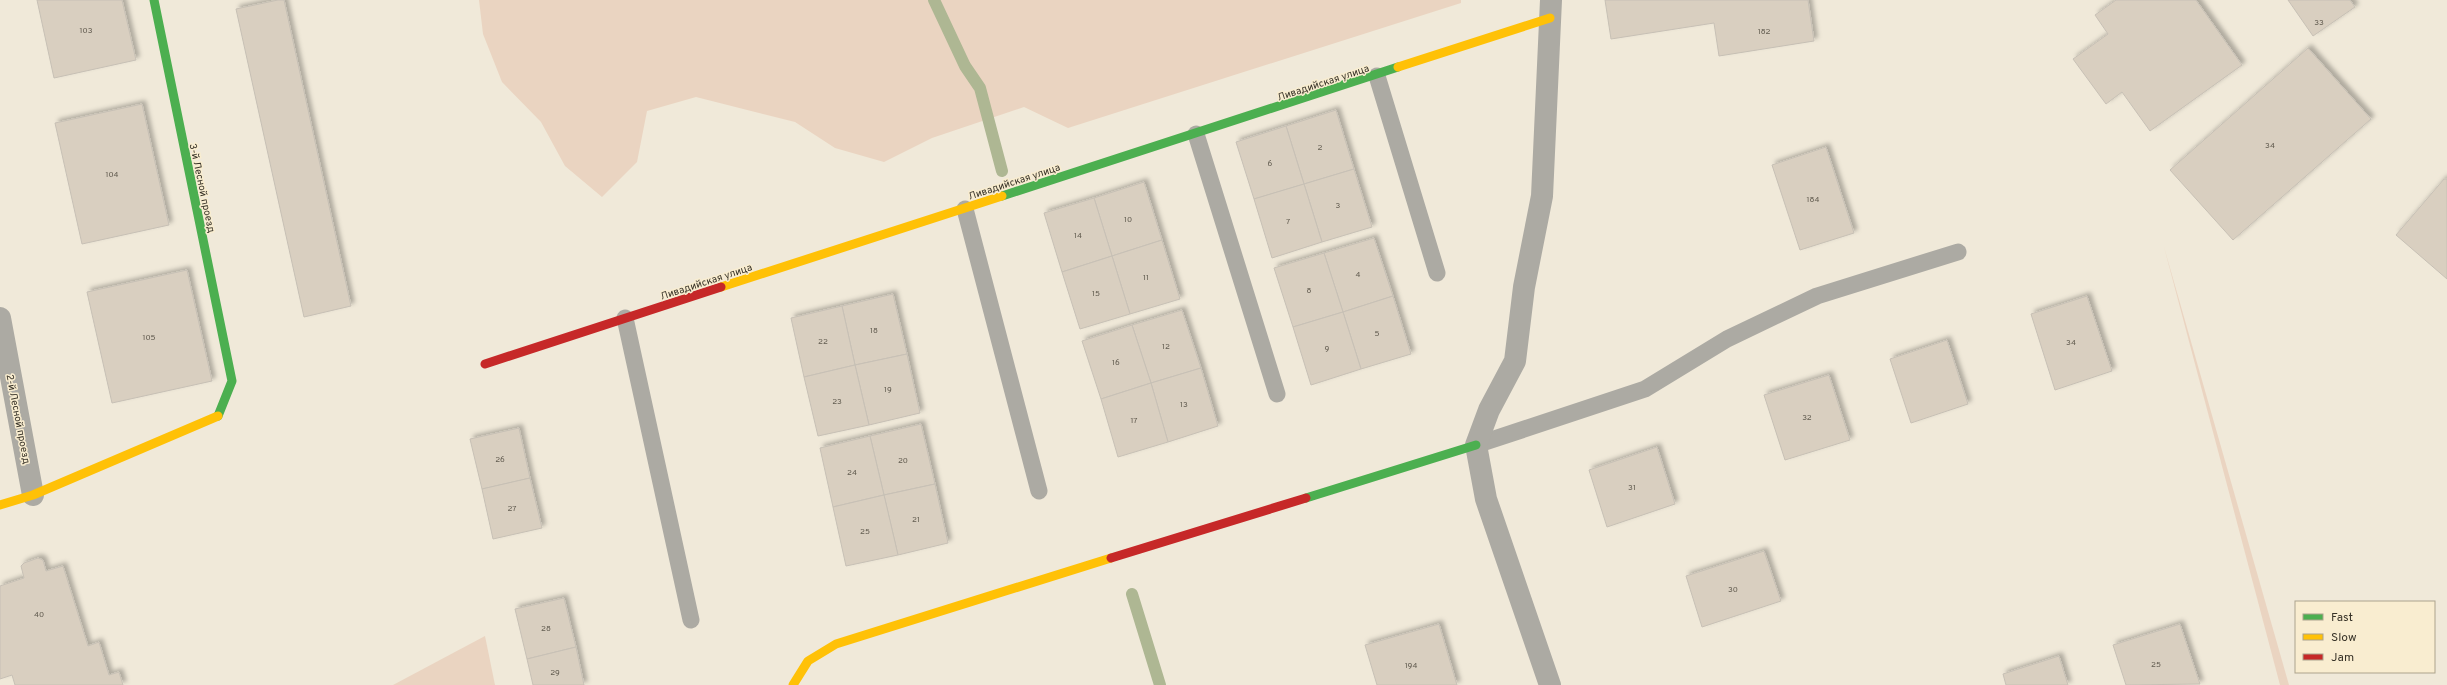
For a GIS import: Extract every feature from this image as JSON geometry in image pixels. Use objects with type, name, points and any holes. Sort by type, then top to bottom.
[{"type":"street","name":"3-й Лесной проезд","points":[[33,495],[217,417],[232,381],[154,0]]},
{"type":"street","name":"Ливадийская улица","points":[[484,364],[1377,76],[1551,9]]},
{"type":"street","points":[[1550,685],[1486,499],[1476,445],[1488,410],[1515,361],[1524,287],[1542,196],[1551,9]]},
{"type":"street","name":"2-й Лесной проезд","points":[[0,318],[33,495]]},
{"type":"street","points":[[793,685],[808,661],[836,644],[1476,445]]},
{"type":"street","points":[[0,505],[33,495]]},
{"type":"lane","points":[[1377,76],[1437,273]]},
{"type":"lane","points":[[1196,134],[1277,394]]},
{"type":"lane","points":[[966,209],[1039,492]]},
{"type":"lane","points":[[1476,445],[1644,389],[1727,339],[1816,296],[1958,252]]},
{"type":"lane","points":[[625,318],[691,620]]},
{"type":"shaded area","points":[[479,0],[1461,0],[1461,3],[1068,128],[1024,107],[932,138],[884,162],[835,148],[795,122],[696,97],[647,111],[637,162],[602,197],[565,166],[541,122],[502,82],[483,34]]},
{"type":"shaded area","points":[[2164,247],[2289,685],[2280,685]]},
{"type":"shaded area","points":[[485,636],[495,685],[393,685]]},
{"type":"building","points":[[37,0],[122,0],[136,60],[54,78]]},
{"type":"building","points":[[284,0],[351,306],[304,317],[236,9]]},
{"type":"building","points":[[1605,0],[1808,0],[1814,41],[1719,56],[1714,23],[1611,39]]},
{"type":"building","points":[[2116,0],[2196,0],[2242,65],[2150,131],[2122,92],[2106,104],[2073,59],[2108,34],[2095,15]]},
{"type":"building","points":[[2288,0],[2350,0],[2355,7],[2313,36]]},
{"type":"building","points":[[2308,48],[2371,119],[2233,240],[2170,170]]},
{"type":"building","points":[[142,104],[169,225],[82,244],[55,123]]},
{"type":"building","points":[[1336,110],[1354,169],[1304,184],[1286,126]]},
{"type":"building","points":[[1286,126],[1304,184],[1254,199],[1236,142]]},
{"type":"building","points":[[1826,147],[1854,233],[1800,250],[1772,165]]},
{"type":"building","points":[[1354,169],[1372,227],[1322,242],[1304,184]]},
{"type":"building","points":[[2444,179],[2447,179],[2447,279],[2396,235]]},
{"type":"building","points":[[1144,182],[1162,240],[1112,256],[1094,198]]},
{"type":"building","points":[[1304,184],[1322,242],[1272,258],[1254,199]]},
{"type":"building","points":[[1094,198],[1112,256],[1062,272],[1044,213]]},
{"type":"building","points":[[1374,238],[1393,296],[1343,312],[1324,253]]},
{"type":"building","points":[[1162,240],[1180,299],[1130,314],[1112,256]]},
{"type":"building","points":[[1324,253],[1343,312],[1293,327],[1274,268]]},
{"type":"building","points":[[1112,256],[1130,314],[1080,329],[1062,272]]},
{"type":"building","points":[[187,270],[212,381],[112,403],[87,292]]},
{"type":"building","points":[[893,294],[907,354],[855,365],[842,306]]},
{"type":"building","points":[[1393,296],[1411,354],[1361,369],[1343,312]]},
{"type":"building","points":[[2087,296],[2112,371],[2055,390],[2031,314]]},
{"type":"building","points":[[842,306],[855,365],[804,377],[791,318]]},
{"type":"building","points":[[1182,310],[1201,368],[1151,383],[1132,325]]},
{"type":"building","points":[[1343,312],[1361,369],[1311,385],[1293,327]]},
{"type":"building","points":[[1132,325],[1151,383],[1101,399],[1082,341]]},
{"type":"building","points":[[1947,340],[1968,404],[1911,423],[1890,359]]},
{"type":"building","points":[[907,354],[920,413],[869,425],[855,365]]},
{"type":"building","points":[[855,365],[869,425],[818,436],[804,377]]},
{"type":"building","points":[[1201,368],[1218,426],[1168,442],[1151,383]]},
{"type":"building","points":[[1829,375],[1850,440],[1785,460],[1764,395]]},
{"type":"building","points":[[1151,383],[1168,442],[1118,457],[1101,399]]},
{"type":"building","points":[[921,424],[935,484],[884,495],[870,436]]},
{"type":"building","points":[[519,428],[530,478],[482,489],[470,439]]},
{"type":"building","points":[[870,436],[884,495],[833,507],[820,448]]},
{"type":"building","points":[[1657,447],[1675,504],[1607,527],[1589,470]]},
{"type":"building","points":[[530,478],[542,528],[493,539],[482,489]]},
{"type":"building","points":[[935,484],[948,543],[898,555],[884,495]]},
{"type":"building","points":[[884,495],[898,555],[846,566],[833,507]]},
{"type":"building","points":[[1764,551],[1781,601],[1702,627],[1686,576]]},
{"type":"building","points":[[38,558],[43,560],[46,571],[63,566],[88,646],[99,642],[109,675],[119,672],[123,685],[15,685],[12,675],[0,679],[0,586],[24,578],[21,566],[24,563]]},
{"type":"building","points":[[564,598],[576,647],[527,659],[515,609]]},
{"type":"building","points":[[1439,624],[1457,685],[1377,685],[1365,645]]},
{"type":"building","points":[[2180,624],[2200,684],[2126,685],[2113,645]]},
{"type":"building","points":[[576,647],[584,685],[533,685],[527,659]]},
{"type":"building","points":[[2059,656],[2068,685],[2006,685],[2003,674]]},
{"type":"waterway","points":[[934,0],[965,66],[980,88],[1002,171]]},
{"type":"waterway","points":[[1132,594],[1160,685]]},
{"type":"traffic: fast","points":[[154,0],[232,381],[218,416]]},
{"type":"traffic: fast","points":[[1002,196],[1398,67]]},
{"type":"traffic: fast","points":[[1306,498],[1476,445]]},
{"type":"traffic: slow","points":[[1398,67],[1550,18]]},
{"type":"traffic: slow","points":[[721,287],[1002,196]]},
{"type":"traffic: slow","points":[[0,505],[33,495],[218,416]]},
{"type":"traffic: slow","points":[[793,685],[808,661],[836,644],[1111,558]]},
{"type":"traffic: jam","points":[[485,364],[721,287]]},
{"type":"traffic: jam","points":[[1111,558],[1306,498]]}]
